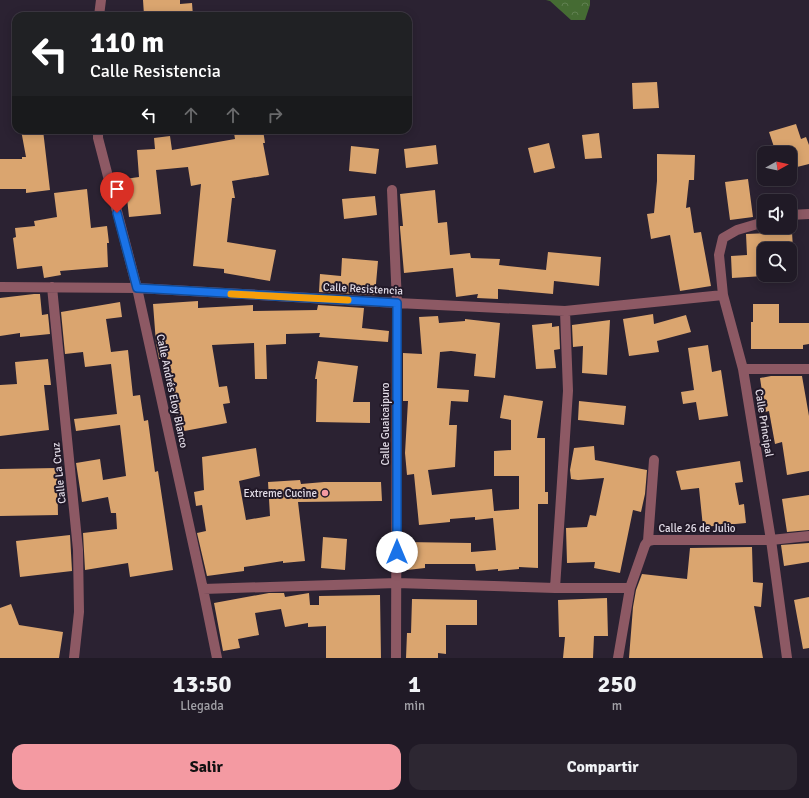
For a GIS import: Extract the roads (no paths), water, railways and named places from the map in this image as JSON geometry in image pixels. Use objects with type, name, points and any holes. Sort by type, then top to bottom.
[{"type":"street","points":[[100,12],[101,0]]},
{"type":"street","name":"Calle Andrés Eloy Blanco","points":[[98,134],[137,288],[217,658]]},
{"type":"street","name":"Calle Guaicaipuro","points":[[392,190],[397,303],[396,658]]},
{"type":"street","points":[[797,215],[809,214]]},
{"type":"street","name":"Calle Principal","points":[[757,224],[737,230],[723,238],[719,255],[723,295],[743,369],[771,540],[787,658]]},
{"type":"street","name":"Calle Resistencia","points":[[0,287],[137,288],[565,311],[723,295]]},
{"type":"street","name":"Calle La Cruz","points":[[52,287],[78,550],[79,612],[74,658]]},
{"type":"street","points":[[555,588],[568,391],[565,311]]},
{"type":"street","points":[[743,369],[809,369]]},
{"type":"street","points":[[648,541],[654,460]]},
{"type":"street","name":"Calle 26 de Julio","points":[[618,658],[630,588],[645,545],[648,541],[771,540],[809,536]]},
{"type":"street","points":[[203,589],[397,583],[555,588],[630,588]]},
{"type":"place","name":"Extreme Cucine","points":[[325,493]]}]
